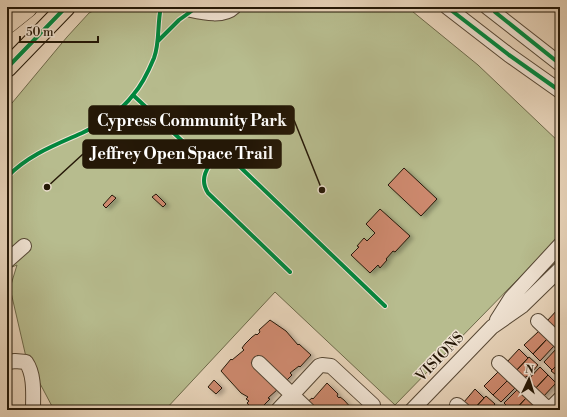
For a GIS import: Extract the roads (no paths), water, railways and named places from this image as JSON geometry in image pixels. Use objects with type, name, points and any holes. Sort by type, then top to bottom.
[{"type":"highway","points":[[7,23],[28,7]]},
{"type":"main road","points":[[7,30],[28,7]]},
{"type":"main road","points":[[7,68],[66,7]]},
{"type":"street","points":[[191,10],[222,13],[231,10],[234,7]]},
{"type":"street","points":[[447,7],[560,91]]},
{"type":"street","points":[[487,7],[560,64]]},
{"type":"street","name":"VISIONS","points":[[412,410],[492,327],[511,298],[560,245]]},
{"type":"street","points":[[7,261],[24,246]]},
{"type":"street","name":"VISIONS","points":[[492,327],[522,306],[560,269]]},
{"type":"street","points":[[538,320],[560,342]]},
{"type":"street","points":[[8,362],[26,362],[29,367],[32,381],[33,410]]},
{"type":"street","points":[[259,363],[308,410]]},
{"type":"street","points":[[499,363],[549,410],[560,399]]},
{"type":"street","points":[[278,410],[322,364],[331,366],[373,405]]},
{"type":"place","name":"Jeffrey Open Space Trail","points":[[47,187]]},
{"type":"place","name":"Cypress Community Park","points":[[322,190]]}]
